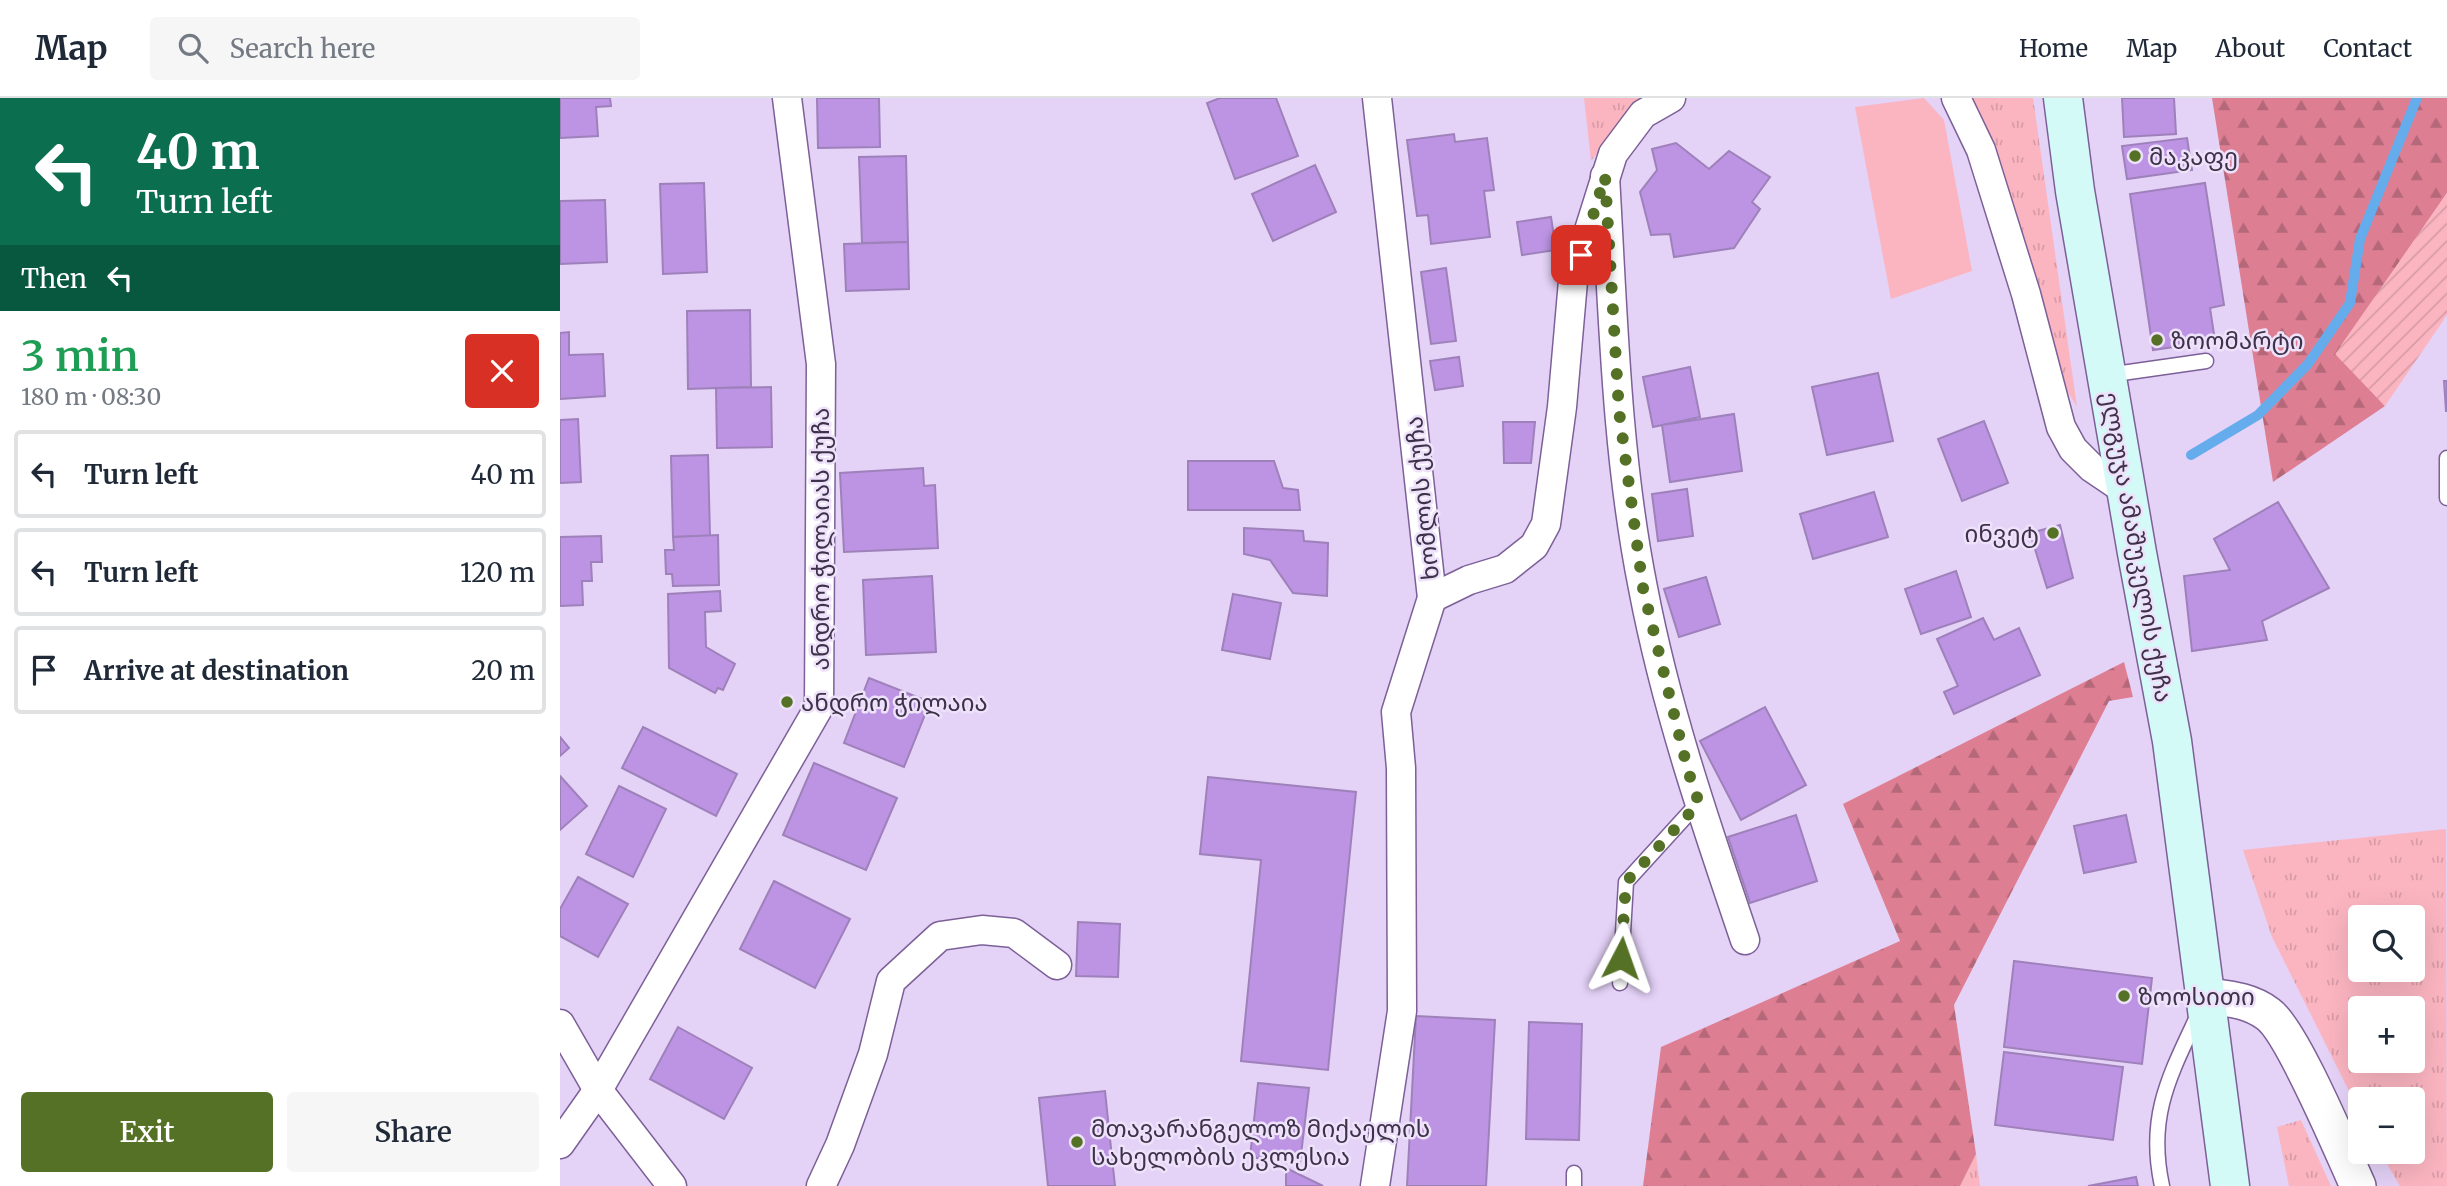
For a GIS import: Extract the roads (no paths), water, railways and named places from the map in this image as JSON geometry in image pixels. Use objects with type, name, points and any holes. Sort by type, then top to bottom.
[{"type":"main road","name":"ელგუჯა ამაშუკელის ქუჩა","points":[[2063,98],[2126,491],[2172,741],[2230,1186]]},
{"type":"street","name":"ანდრო ჭილაიას ქუჩა","points":[[560,1144],[598,1090],[819,707],[821,364],[787,98]]},
{"type":"street","name":"ხომლის ქუჩა","points":[[1375,1186],[1402,1011],[1401,768],[1396,712],[1432,598],[1377,98]]},
{"type":"street","points":[[1432,598],[1469,580],[1505,569],[1534,546],[1546,524],[1562,407],[1573,281],[1614,154],[1643,114],[1671,98]]},
{"type":"street","points":[[1956,98],[1966,115],[1989,176],[2026,294],[2061,427],[2073,449],[2092,468],[2126,491]]},
{"type":"street","points":[[1605,176],[1619,411],[1643,588],[1688,771],[1745,940]]},
{"type":"street","points":[[821,1186],[840,1146],[873,1054],[891,981],[940,936],[982,930],[1014,933],[1057,965]]},
{"type":"street","points":[[2207,996],[2244,1000],[2271,1015],[2298,1059],[2358,1186]]},
{"type":"street","points":[[560,1024],[598,1090],[672,1186]]},
{"type":"lane","points":[[2107,375],[2206,361]]},
{"type":"lane","points":[[2447,458],[2447,498]]},
{"type":"lane","points":[[1620,983],[1626,882],[1699,803]]},
{"type":"lane","points":[[2162,1186],[2156,1133],[2167,1080],[2207,996]]},
{"type":"waterway","points":[[2191,455],[2258,415],[2308,364],[2350,303],[2360,239],[2417,98]]},
{"type":"place","name":"მაკაფე","points":[[2135,156]]},
{"type":"place","name":"ზოომარტი","points":[[2157,340]]},
{"type":"place","name":"ინვეტ","points":[[2053,533]]},
{"type":"place","name":"ანდრო ჭილაია","points":[[787,702]]},
{"type":"place","name":"ზოოსითი","points":[[2124,996]]},
{"type":"place","name":"მთავარანგელოზ მიქაელის სახელობის ეკლესია","points":[[1077,1142]]}]
